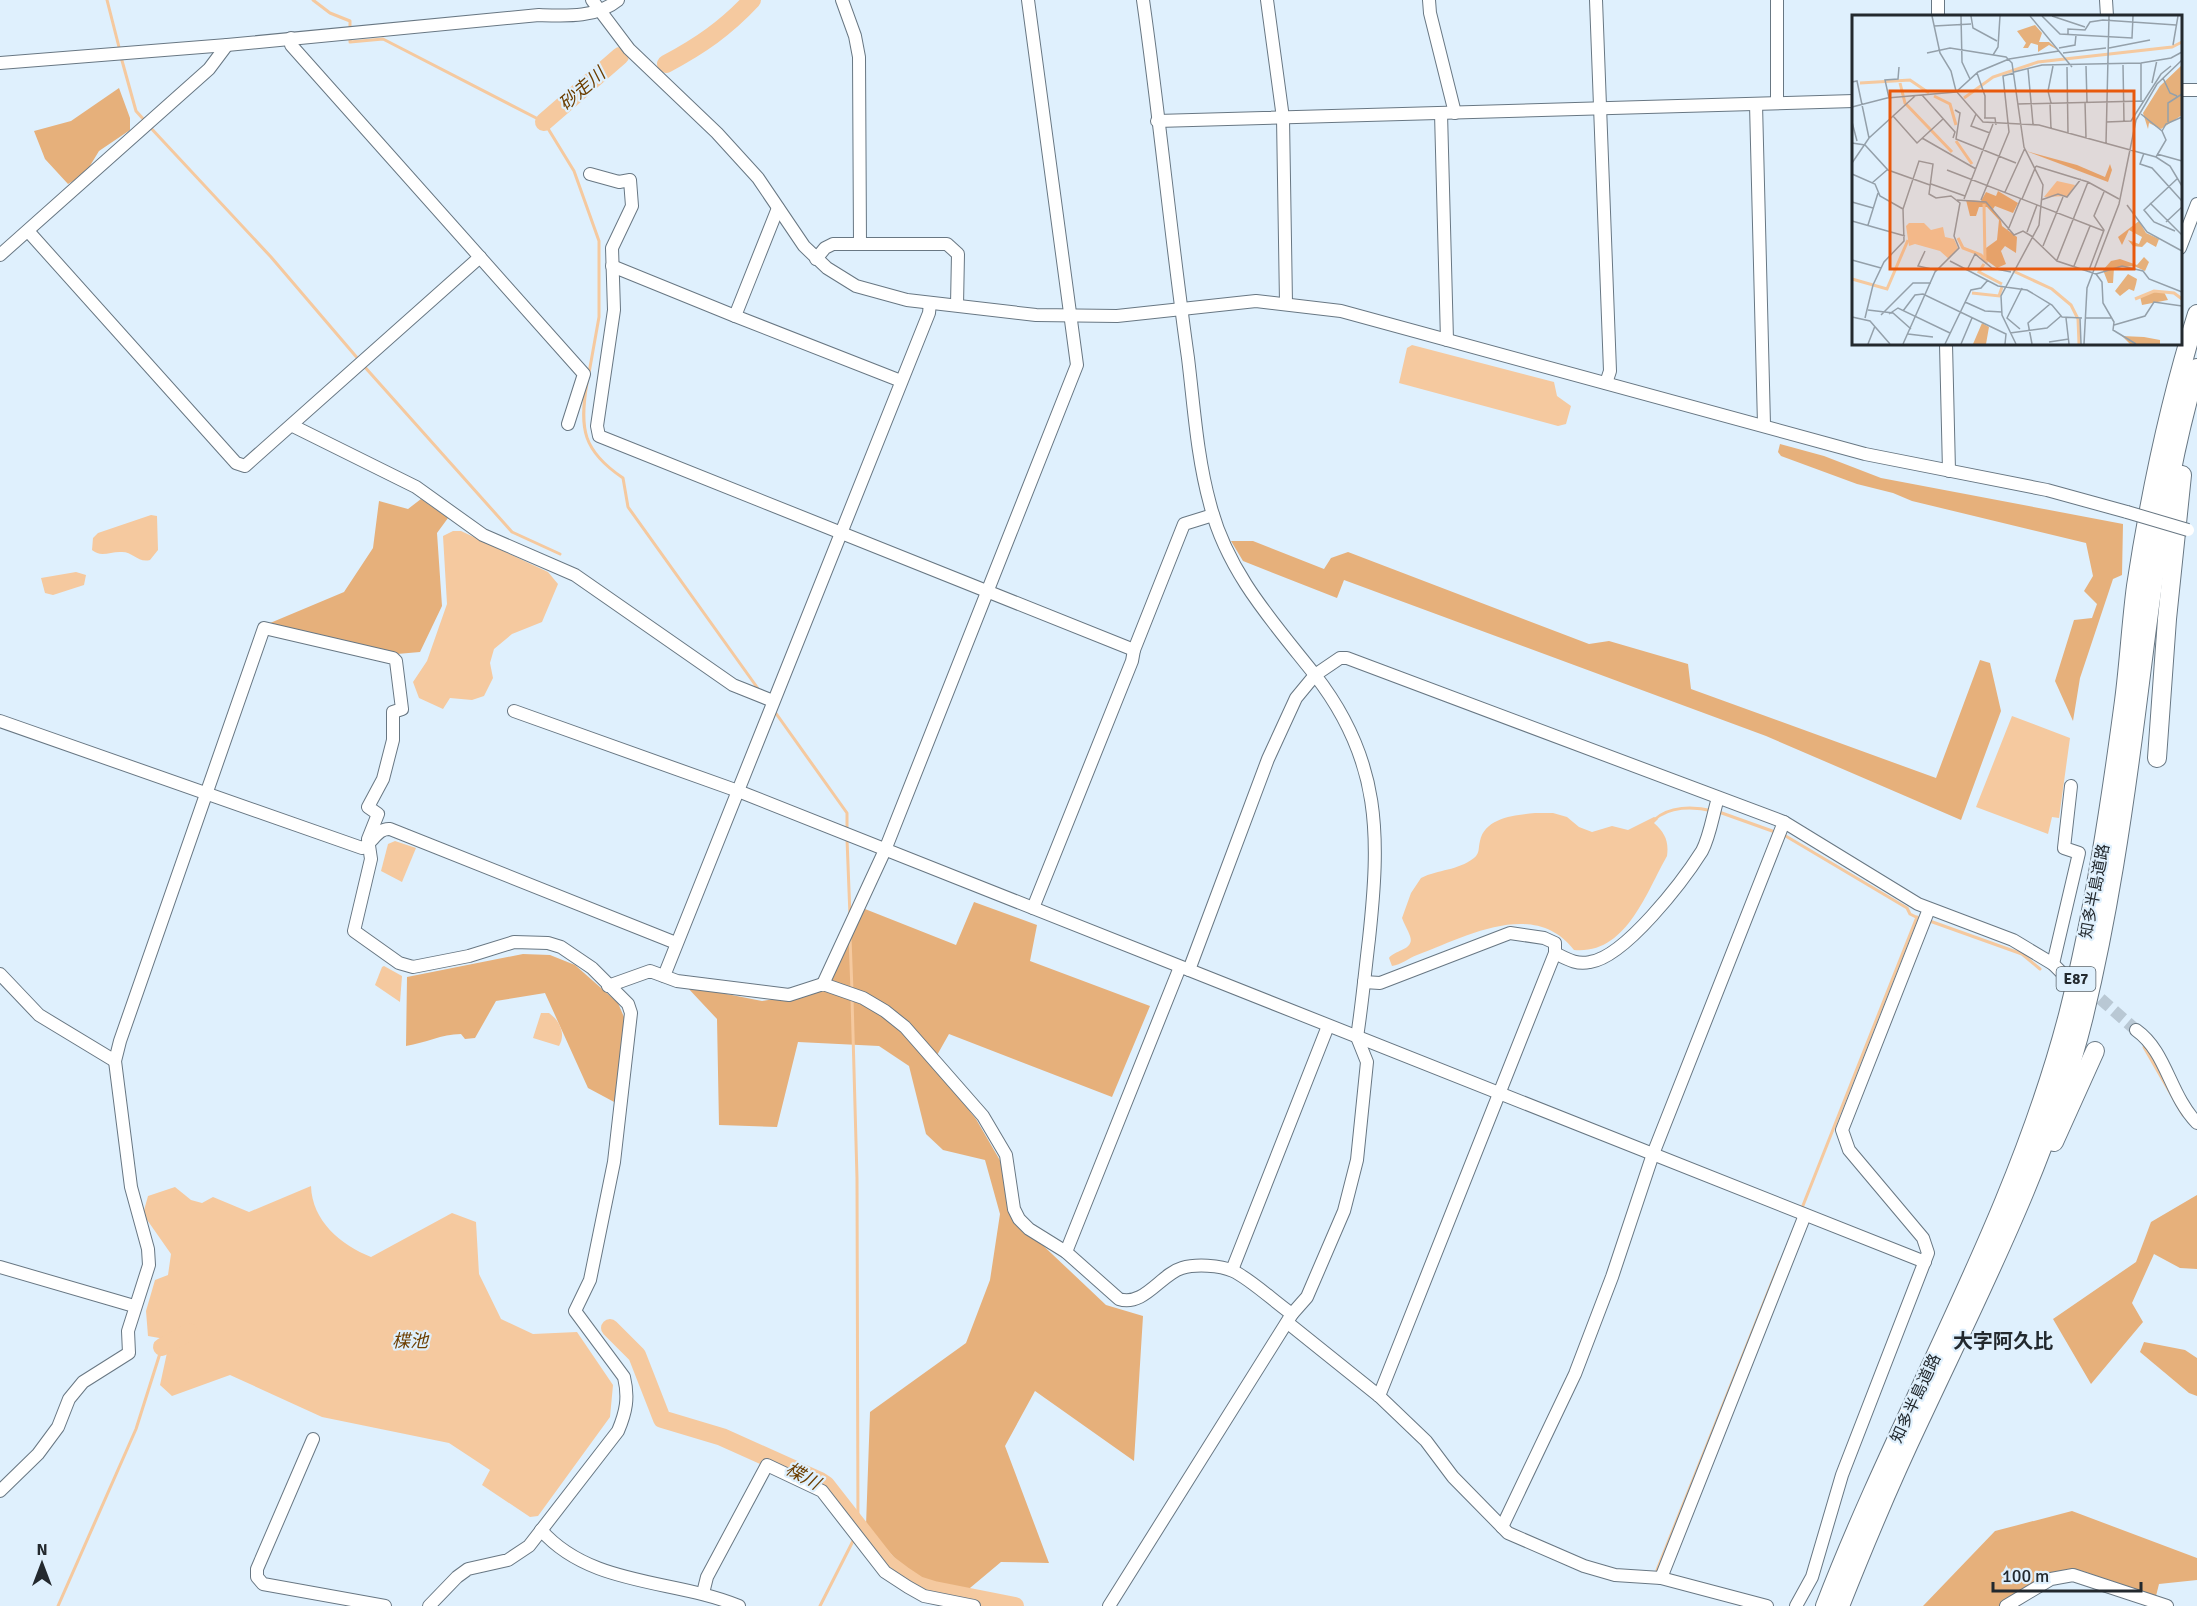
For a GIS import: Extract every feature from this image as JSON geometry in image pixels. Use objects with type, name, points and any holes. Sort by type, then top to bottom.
[{"type":"highway","name":"知多半島道路","points":[[1825,1606],[1858,1520],[2005,1198],[2049,1077],[2067,1017],[2105,832],[2136,589],[2150,502],[2173,394],[2197,314]]},
{"type":"highway","name":"知多半島道路","points":[[1840,1606],[1871,1528],[2021,1201],[2064,1082],[2083,1020],[2100,946],[2120,830],[2164,507],[2175,448],[2197,368]]},
{"type":"highway","points":[[2157,758],[2177,508],[2197,394]]},
{"type":"highway","points":[[1996,1258],[2007,1247],[2095,1051]]},
{"type":"street","points":[[0,63],[227,45],[539,15],[573,17],[595,5],[610,7],[618,0]]},
{"type":"street","points":[[843,0],[859,57],[860,244]]},
{"type":"street","points":[[823,984],[885,849],[1075,371],[1077,354],[1070,316],[1029,0]]},
{"type":"street","points":[[1109,1606],[1290,1318],[1307,1297],[1344,1211],[1357,1160],[1366,1062],[1357,1037],[1376,873],[1373,806],[1362,759],[1353,738],[1315,675],[1246,587],[1213,515],[1204,478],[1181,309],[1143,0]]},
{"type":"street","points":[[1267,0],[1283,118],[1286,303]]},
{"type":"street","points":[[1430,0],[1430,13],[1455,112]]},
{"type":"street","points":[[1596,0],[1610,371],[1606,383]]},
{"type":"street","points":[[1777,0],[1777,103]]},
{"type":"street","points":[[2106,0],[2107,15]]},
{"type":"street","points":[[595,5],[629,49],[724,141],[758,178],[799,240],[816,259],[842,279],[885,296],[930,303],[1070,316],[1117,316],[1237,301],[1286,303],[1341,311],[1865,454],[2047,490],[2192,531]]},
{"type":"street","points":[[291,38],[291,45],[587,375],[568,424]]},
{"type":"street","points":[[0,255],[209,69],[227,45]]},
{"type":"street","points":[[1157,122],[1852,101]]},
{"type":"street","points":[[1756,104],[1764,425]]},
{"type":"street","points":[[1441,113],[1447,340]]},
{"type":"street","points":[[590,174],[619,182],[630,180],[632,207],[612,248],[614,310],[597,426],[600,436],[1134,650]]},
{"type":"street","points":[[2182,245],[2197,204]]},
{"type":"street","points":[[735,316],[778,208]]},
{"type":"street","points":[[28,231],[236,463],[247,466],[480,257]]},
{"type":"street","points":[[816,259],[831,245],[941,242],[952,247],[958,254],[957,305]]},
{"type":"street","points":[[612,266],[901,381]]},
{"type":"street","points":[[664,976],[929,313],[930,303]]},
{"type":"street","points":[[1946,345],[1949,471]]},
{"type":"street","points":[[293,426],[416,487],[483,535],[569,572],[734,685],[773,701]]},
{"type":"street","points":[[1033,908],[1132,662],[1134,650],[1184,524],[1213,515]]},
{"type":"street","points":[[0,1491],[38,1454],[58,1427],[69,1399],[83,1382],[129,1353],[128,1330],[134,1306],[150,1265],[131,1187],[115,1061],[264,628],[393,658],[396,661],[402,710],[393,712],[393,740],[383,779],[368,807],[378,814],[368,839],[371,844],[371,859],[353,928],[356,933],[399,963],[413,967],[469,956],[514,942],[548,943],[580,958],[630,1007],[625,1074],[614,1162],[590,1280],[575,1311],[616,1363],[624,1377],[627,1403],[618,1431],[519,1555],[508,1560],[485,1563],[457,1576],[429,1606]]},
{"type":"street","points":[[1066,1252],[1184,969],[1268,759],[1296,698],[1315,675],[1340,658],[1347,658],[1784,822],[1929,909],[2013,940],[2054,964],[2067,978]]},
{"type":"street","points":[[514,711],[738,791],[1925,1262]]},
{"type":"street","points":[[0,721],[362,848],[371,844],[380,831],[390,829],[676,943]]},
{"type":"street","points":[[2054,964],[2079,853],[2064,848],[2071,786]]},
{"type":"street","points":[[1555,953],[1570,962],[1588,963],[1612,953],[1628,941],[1653,915],[1703,849],[1718,798]]},
{"type":"street","points":[[1503,1527],[1575,1374],[1612,1277],[1653,1154],[1784,822]]},
{"type":"street","points":[[1796,1606],[1812,1577],[1842,1475],[1928,1253],[1926,1242],[1849,1150],[1842,1130],[1929,909]]},
{"type":"street","points":[[1364,982],[1380,984],[1510,933],[1544,938],[1555,943],[1555,953],[1379,1396]]},
{"type":"street","points":[[608,986],[650,971],[677,981],[789,995],[823,984],[863,998],[885,1011],[905,1027],[943,1067],[983,1116],[1006,1155],[1014,1209],[1018,1219],[1029,1229],[1066,1252],[1119,1299],[1126,1301],[1136,1299],[1181,1268],[1203,1266],[1232,1270],[1379,1396],[1426,1442],[1453,1477],[1508,1533],[1584,1566],[1615,1575],[1661,1578],[1767,1606]]},
{"type":"street","points":[[0,974],[39,1015],[115,1061]]},
{"type":"street","points":[[1232,1270],[1328,1026]]},
{"type":"street","points":[[2136,1030],[2149,1039],[2162,1062],[2170,1085],[2197,1123]]},
{"type":"street","points":[[1661,1578],[1805,1215]]},
{"type":"street","points":[[0,1267],[134,1306]]},
{"type":"street","points":[[313,1439],[256,1569],[256,1576],[263,1584],[385,1606]]},
{"type":"street","points":[[703,1593],[707,1577],[767,1465],[822,1491],[885,1572],[924,1596],[974,1606]]},
{"type":"street","points":[[541,1530],[558,1547],[596,1567],[630,1579],[703,1593],[739,1606]]},
{"type":"street","points":[[2006,1606],[2051,1579],[2073,1575],[2167,1606]]},
{"type":"shaded area","points":[[119,88],[130,118],[130,130],[99,151],[85,174],[68,184],[45,159],[34,131],[71,121]]},
{"type":"shaded area","points":[[1780,444],[1824,456],[1881,478],[2123,524],[2122,575],[2113,579],[2080,678],[2073,721],[2055,681],[2074,620],[2092,618],[2097,604],[2084,591],[2093,576],[2086,543],[1912,501],[1893,493],[1857,484],[1781,456],[1778,452]]},
{"type":"shaded area","points":[[421,499],[448,518],[437,533],[442,606],[420,652],[397,654],[263,626],[344,592],[373,548],[379,501],[408,509]]},
{"type":"shaded area","points":[[1231,541],[1253,541],[1324,569],[1331,558],[1348,552],[1589,644],[1609,641],[1688,664],[1691,689],[1936,778],[1980,660],[1990,663],[2001,711],[1961,820],[1766,736],[1344,580],[1337,598],[1243,561]]},
{"type":"shaded area","points":[[974,902],[1037,925],[1030,961],[1150,1006],[1112,1097],[949,1034],[932,1064],[976,1119],[1005,1169],[1014,1218],[1106,1305],[1143,1316],[1134,1461],[1035,1391],[1005,1446],[1049,1563],[1001,1562],[964,1593],[924,1583],[900,1564],[866,1526],[870,1412],[966,1343],[990,1280],[1000,1214],[985,1160],[943,1150],[926,1134],[909,1066],[879,1046],[798,1042],[777,1127],[719,1125],[717,1019],[686,986],[762,1001],[824,991],[865,909],[956,945]]},
{"type":"shaded area","points":[[523,954],[550,955],[575,965],[618,1003],[624,1017],[616,1103],[588,1088],[545,993],[496,1001],[475,1038],[465,1039],[461,1034],[454,1034],[406,1046],[407,977]]},
{"type":"shaded area","points":[[2197,1195],[2197,1269],[2180,1268],[2154,1254],[2132,1303],[2143,1322],[2091,1384],[2053,1319],[2136,1262],[2151,1222]]},
{"type":"shaded area","points":[[2144,1342],[2185,1350],[2197,1358],[2197,1396],[2189,1393],[2140,1352]]},
{"type":"shaded area","points":[[2072,1511],[2197,1558],[2197,1580],[2159,1584],[2156,1596],[2079,1570],[2053,1572],[2021,1591],[2018,1606],[1923,1606],[1995,1531]]},
{"type":"water","points":[[1412,345],[1554,382],[1557,396],[1571,406],[1566,424],[1558,426],[1399,383],[1407,348]]},
{"type":"water","points":[[151,515],[157,516],[158,550],[150,560],[142,560],[126,552],[103,554],[92,550],[93,538],[98,533]]},
{"type":"water","points":[[453,531],[461,531],[548,572],[558,584],[542,622],[512,634],[494,649],[490,663],[493,678],[484,696],[472,700],[450,698],[443,709],[419,698],[413,682],[427,661],[447,604],[443,536]]},
{"type":"water","points":[[76,572],[86,575],[84,585],[53,595],[45,593],[41,578]]},
{"type":"water","points":[[2012,716],[2070,738],[2059,818],[2052,817],[2048,834],[1976,807]]},
{"type":"water","points":[[1553,813],[1567,817],[1579,827],[1592,832],[1612,826],[1628,830],[1654,817],[1658,819],[1654,823],[1665,838],[1667,856],[1642,903],[1621,932],[1608,943],[1592,949],[1574,950],[1558,935],[1539,926],[1519,924],[1498,926],[1456,939],[1392,966],[1389,958],[1407,947],[1411,941],[1402,918],[1411,893],[1421,878],[1461,865],[1474,858],[1478,853],[1483,833],[1495,822],[1511,816]]},
{"type":"water","points":[[395,841],[416,848],[402,882],[381,871],[388,844]]},
{"type":"water","points":[[384,966],[402,976],[400,1002],[375,985]]},
{"type":"water","points":[[541,1013],[549,1013],[559,1024],[562,1037],[559,1046],[533,1038]]},
{"type":"water","name":"楪池","points":[[311,1186],[317,1210],[330,1230],[349,1246],[371,1257],[452,1213],[476,1222],[479,1274],[501,1319],[533,1334],[577,1332],[613,1385],[610,1417],[538,1516],[530,1517],[482,1485],[490,1470],[449,1443],[322,1417],[230,1375],[172,1396],[160,1385],[168,1348],[165,1339],[148,1336],[146,1311],[155,1280],[168,1275],[171,1254],[143,1214],[148,1196],[175,1187],[191,1200],[202,1203],[213,1197],[249,1212]]},
{"type":"waterway","points":[[107,0],[120,51]]},
{"type":"waterway","points":[[313,0],[330,13],[350,21],[350,29]]},
{"type":"waterway","name":"砂走川","points":[[666,64],[712,36],[752,0]]},
{"type":"waterway","points":[[350,36],[350,42],[383,39],[544,122],[574,171],[599,241],[599,317],[589,373]]},
{"type":"waterway","name":"砂走川","points":[[544,122],[620,56]]},
{"type":"waterway","points":[[121,57],[136,111],[145,121]]},
{"type":"waterway","points":[[149,126],[271,257],[359,360]]},
{"type":"waterway","points":[[363,365],[512,532],[560,554]]},
{"type":"waterway","points":[[587,383],[584,426],[592,448],[599,458],[623,478],[628,507],[759,690]]},
{"type":"waterway","points":[[775,712],[847,813],[847,829]]},
{"type":"waterway","points":[[1654,820],[1660,815],[1682,808],[1713,811]]},
{"type":"waterway","points":[[1719,812],[1775,832]]},
{"type":"waterway","points":[[1784,835],[1907,908],[1910,914],[1918,918]]},
{"type":"waterway","points":[[847,839],[850,916]]},
{"type":"waterway","points":[[1802,1208],[1917,917]]},
{"type":"waterway","points":[[1927,920],[2022,954],[2040,969]]},
{"type":"waterway","points":[[850,938],[852,991]]},
{"type":"waterway","points":[[852,998],[857,1178],[858,1531]]},
{"type":"waterway","points":[[2144,1047],[2183,1115]]},
{"type":"waterway","points":[[1657,1570],[1780,1262]]},
{"type":"waterway","name":"楪川","points":[[610,1328],[637,1355],[662,1419],[722,1437],[820,1481],[826,1485],[887,1563],[918,1585],[1015,1606]]},
{"type":"waterway","name":"楪池","points":[[162,1347],[189,1332]]},
{"type":"waterway","points":[[58,1606],[136,1429],[162,1347]]},
{"type":"waterway","points":[[820,1606],[854,1539]]},
{"type":"tunnel","points":[[2087,987],[2136,1030]]},
{"type":"district","name":"大字阿久比","points":[[2003,1341]]}]
